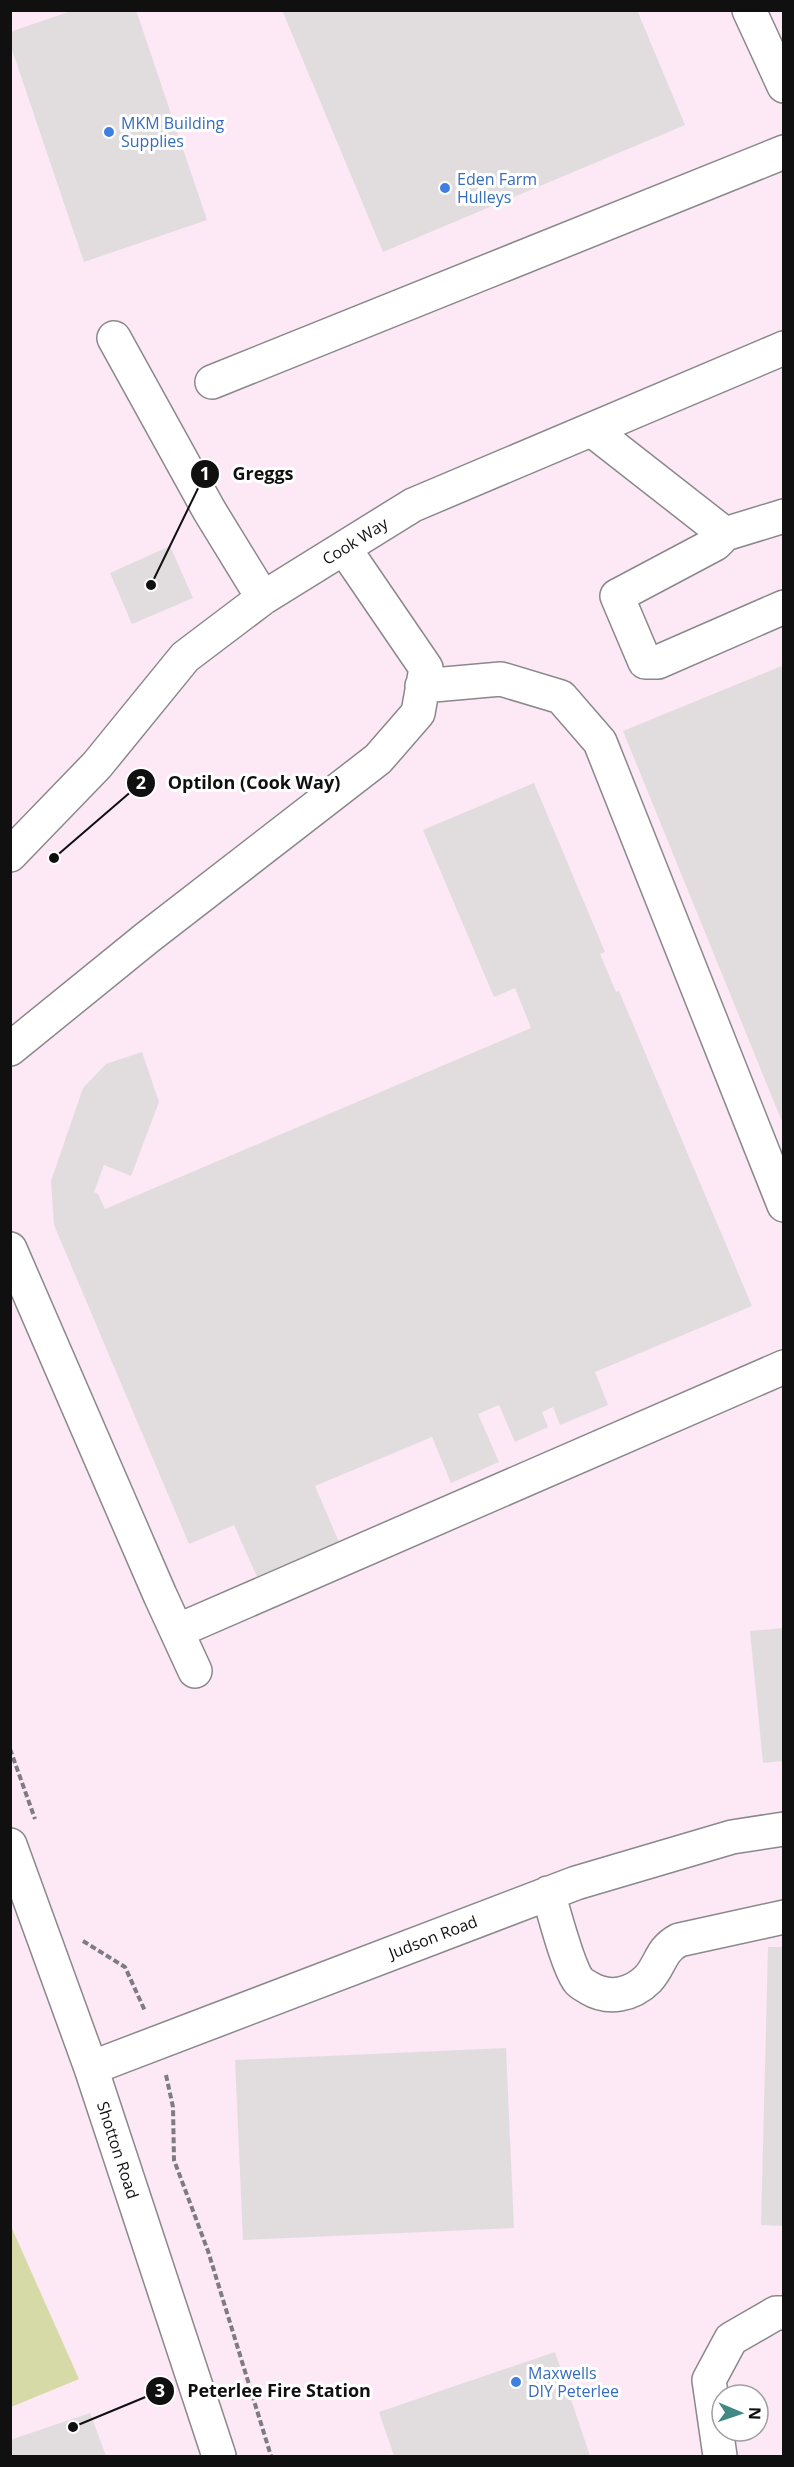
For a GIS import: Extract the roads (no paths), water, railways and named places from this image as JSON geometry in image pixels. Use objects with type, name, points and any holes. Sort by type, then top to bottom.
[{"type":"street","points":[[750,10],[783,86]]},
{"type":"street","points":[[212,382],[783,152]]},
{"type":"street","points":[[114,338],[208,510],[264,598]]},
{"type":"street","name":"Cook Way","points":[[10,855],[97,765],[185,657],[264,598],[413,505],[783,348]]},
{"type":"street","points":[[592,430],[725,534]]},
{"type":"street","points":[[783,516],[725,534],[715,544],[617,596],[645,662],[658,662],[783,607]]},
{"type":"street","points":[[10,1049],[148,937],[378,759],[418,713],[426,668],[344,548]]},
{"type":"street","points":[[422,686],[501,679],[561,697],[600,742],[783,1205]]},
{"type":"street","points":[[10,1248],[195,1671]]},
{"type":"street","points":[[177,1631],[783,1368]]},
{"type":"street","name":"Judson Road","points":[[91,2068],[576,1883],[732,1838],[783,1829]]},
{"type":"street","name":"Shotton Road","points":[[10,1845],[91,2068],[219,2457]]},
{"type":"street","points":[[548,1893],[579,1982],[595,1991],[611,1996],[629,1992],[648,1978],[668,1946],[679,1940],[783,1917]]},
{"type":"street","points":[[720,2457],[709,2380],[731,2339],[776,2313],[783,2313]]},
{"type":"place","name":"MKM Building Supplies","points":[[109,132]]},
{"type":"place","name":"Eden Farm Hulleys","points":[[445,188]]},
{"type":"place","name":"Greggs","points":[[151,585]]},
{"type":"place","name":"Optilon (Cook Way)","points":[[54,858]]},
{"type":"place","name":"Maxwells DIY Peterlee","points":[[516,2382]]},
{"type":"place","name":"Peterlee Fire Station","points":[[73,2427]]}]
